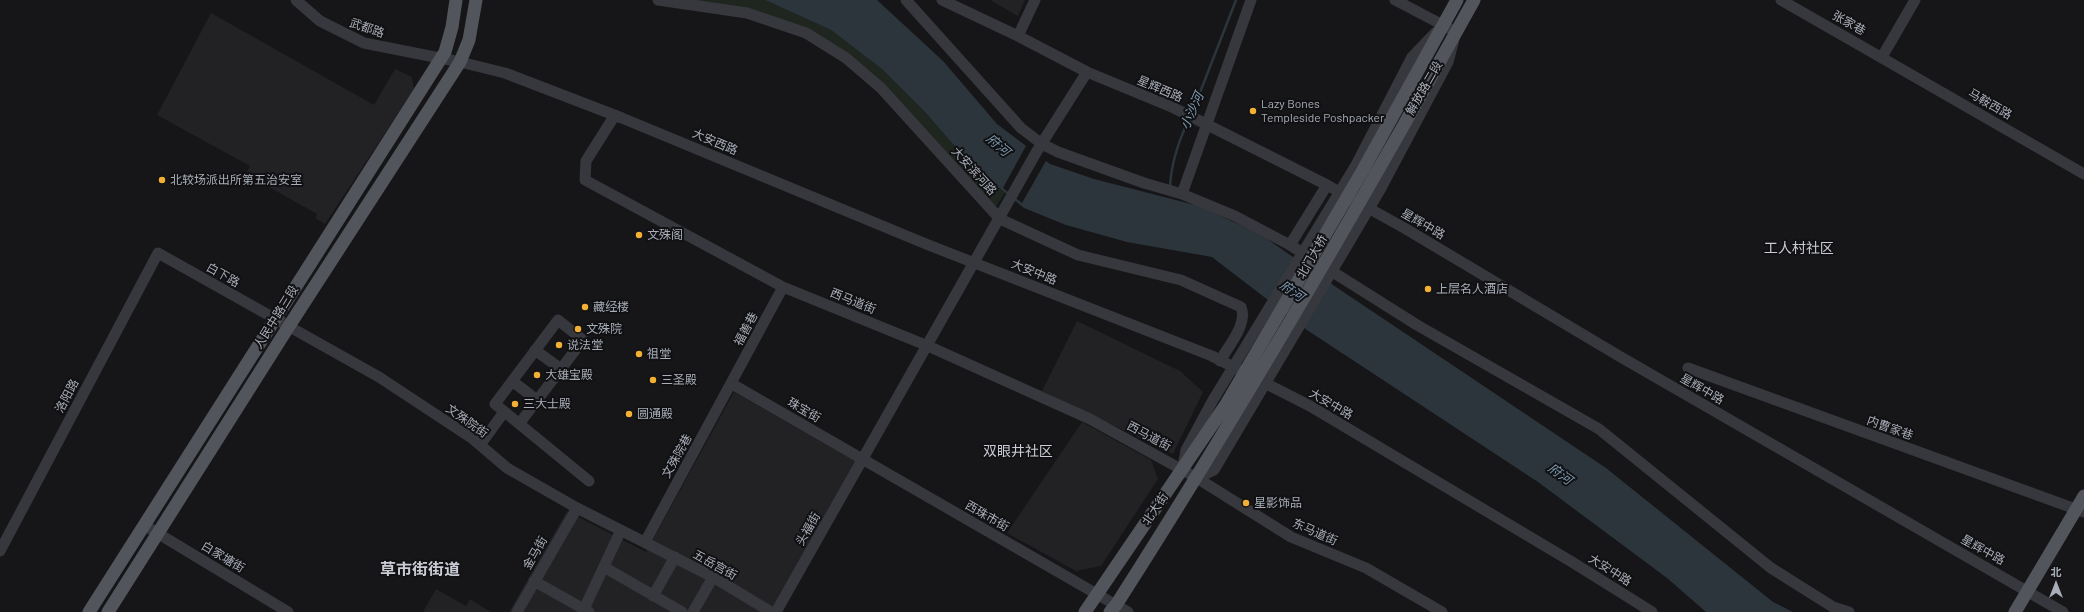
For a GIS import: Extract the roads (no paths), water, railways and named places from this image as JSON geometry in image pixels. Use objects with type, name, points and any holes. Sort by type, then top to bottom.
[{"type":"main road","name":"人民中路三段","points":[[89,612],[441,59],[447,47],[456,0]]},
{"type":"main road","name":"人民中路三段","points":[[108,612],[289,326],[460,62],[469,40],[476,0]]},
{"type":"main road","name":"解放路二段","points":[[1369,173],[1457,0]]},
{"type":"main road","name":"解放路二段","points":[[1369,173],[1456,32],[1474,0]]},
{"type":"main road","name":"北门大桥","points":[[1230,408],[1369,173]]},
{"type":"main road","name":"北大街","points":[[1085,612],[1098,595],[1182,469],[1230,408]]},
{"type":"main road","name":"北大街","points":[[1118,610],[1197,478],[1230,408]]},
{"type":"main road","points":[[2015,612],[2027,590],[2080,510],[2084,496]]},
{"type":"street","name":"武都路","points":[[296,0],[320,21],[364,43],[441,59]]},
{"type":"street","name":"大安滨河路","points":[[658,0],[747,13],[806,33],[846,58],[881,88],[1000,219],[1078,255],[1181,280],[1241,307],[1244,314],[1242,323],[1220,361]]},
{"type":"street","points":[[906,0],[1040,148],[1179,194],[1235,216],[1290,245],[1417,325],[1599,429],[1771,568],[1833,607],[1850,612]]},
{"type":"street","name":"星辉西路","points":[[942,0],[1018,36],[1087,72],[1174,108],[1328,185],[1366,207]]},
{"type":"street","points":[[1018,36],[1034,0]]},
{"type":"street","points":[[1179,194],[1203,123],[1251,0]]},
{"type":"street","points":[[1395,0],[1444,24],[1456,32]]},
{"type":"street","name":"张家巷","points":[[1781,0],[1882,57]]},
{"type":"street","points":[[1882,57],[1915,0]]},
{"type":"street","name":"马鞍西路","points":[[1882,57],[2084,174]]},
{"type":"street","name":"大安西路","points":[[441,59],[505,73],[615,115],[975,263]]},
{"type":"street","name":"头福街","points":[[776,612],[1040,148],[1087,72]]},
{"type":"street","name":"西马道街","points":[[615,115],[586,161],[585,180],[784,287],[928,346],[1090,419],[1182,469]]},
{"type":"street","points":[[1230,408],[1369,173]]},
{"type":"street","points":[[1290,245],[1328,185]]},
{"type":"street","name":"星辉中路","points":[[1366,207],[1821,473],[2063,612]]},
{"type":"street","name":"白下路","points":[[158,253],[276,318]]},
{"type":"street","name":"洛阳路","points":[[0,551],[158,253]]},
{"type":"street","name":"大安中路","points":[[975,263],[1158,334],[1220,361],[1310,406],[1572,562],[1652,612]]},
{"type":"street","name":"福善巷","points":[[732,384],[784,287]]},
{"type":"street","name":"文殊院街","points":[[276,318],[379,377],[480,445],[507,468],[577,508],[645,542]]},
{"type":"street","points":[[519,424],[583,340],[558,320],[495,404],[504,412],[589,481]]},
{"type":"street","points":[[535,350],[561,369]]},
{"type":"street","name":"内曹家巷","points":[[1688,368],[2080,510]]},
{"type":"street","points":[[512,381],[537,400]]},
{"type":"street","name":"珠宝街","points":[[732,384],[863,459]]},
{"type":"street","name":"文殊院巷","points":[[645,542],[732,384]]},
{"type":"street","points":[[480,445],[504,412]]},
{"type":"street","name":"西珠市街","points":[[863,459],[1098,595],[1118,610]]},
{"type":"street","name":"东马道街","points":[[1182,469],[1291,538],[1366,568],[1442,612]]},
{"type":"street","name":"金马街","points":[[517,612],[577,508]]},
{"type":"street","name":"白家塘街","points":[[144,525],[288,612]]},
{"type":"street","points":[[534,581],[586,610],[621,530]]},
{"type":"street","name":"五岳宫街","points":[[645,542],[713,578],[771,612]]},
{"type":"street","points":[[653,596],[675,557]]},
{"type":"street","points":[[604,567],[682,612]]},
{"type":"street","points":[[693,612],[713,578]]},
{"type":"water","name":"府河","points":[[765,0],[877,0],[943,61],[997,124],[1050,164],[1094,179],[1199,206],[1260,234],[1336,287],[1606,468],[1773,602],[1793,612],[1706,612],[1667,578],[1538,482],[1307,330],[1212,257],[1127,242],[1066,225],[1024,208],[972,166],[925,112],[882,69],[831,30]]},
{"type":"waterway","name":"小沙河","points":[[1192,113],[1236,0]]},
{"type":"waterway","name":"小沙河","points":[[1170,187],[1176,152],[1189,119]]},
{"type":"place","name":"Lazy Bones Templeside Poshpacker","points":[[1253,111]]},
{"type":"place","name":"北较场派出所第五治安室","points":[[162,180]]},
{"type":"place","name":"文殊阁","points":[[639,235]]},
{"type":"place","name":"上层名人酒店","points":[[1428,289]]},
{"type":"place","name":"藏经楼","points":[[585,307]]},
{"type":"place","name":"文殊院","points":[[578,329]]},
{"type":"place","name":"说法堂","points":[[559,345]]},
{"type":"place","name":"祖堂","points":[[639,354]]},
{"type":"place","name":"大雄宝殿","points":[[537,375]]},
{"type":"place","name":"三圣殿","points":[[653,380]]},
{"type":"place","name":"三大士殿","points":[[515,404]]},
{"type":"place","name":"圆通殿","points":[[629,414]]},
{"type":"place","name":"星影饰品","points":[[1246,503]]},
{"type":"district","name":"工人村社区","points":[[1799,248]]},
{"type":"district","name":"双眼井社区","points":[[1018,451]]},
{"type":"district","name":"草市街街道","points":[[420,570]]}]
